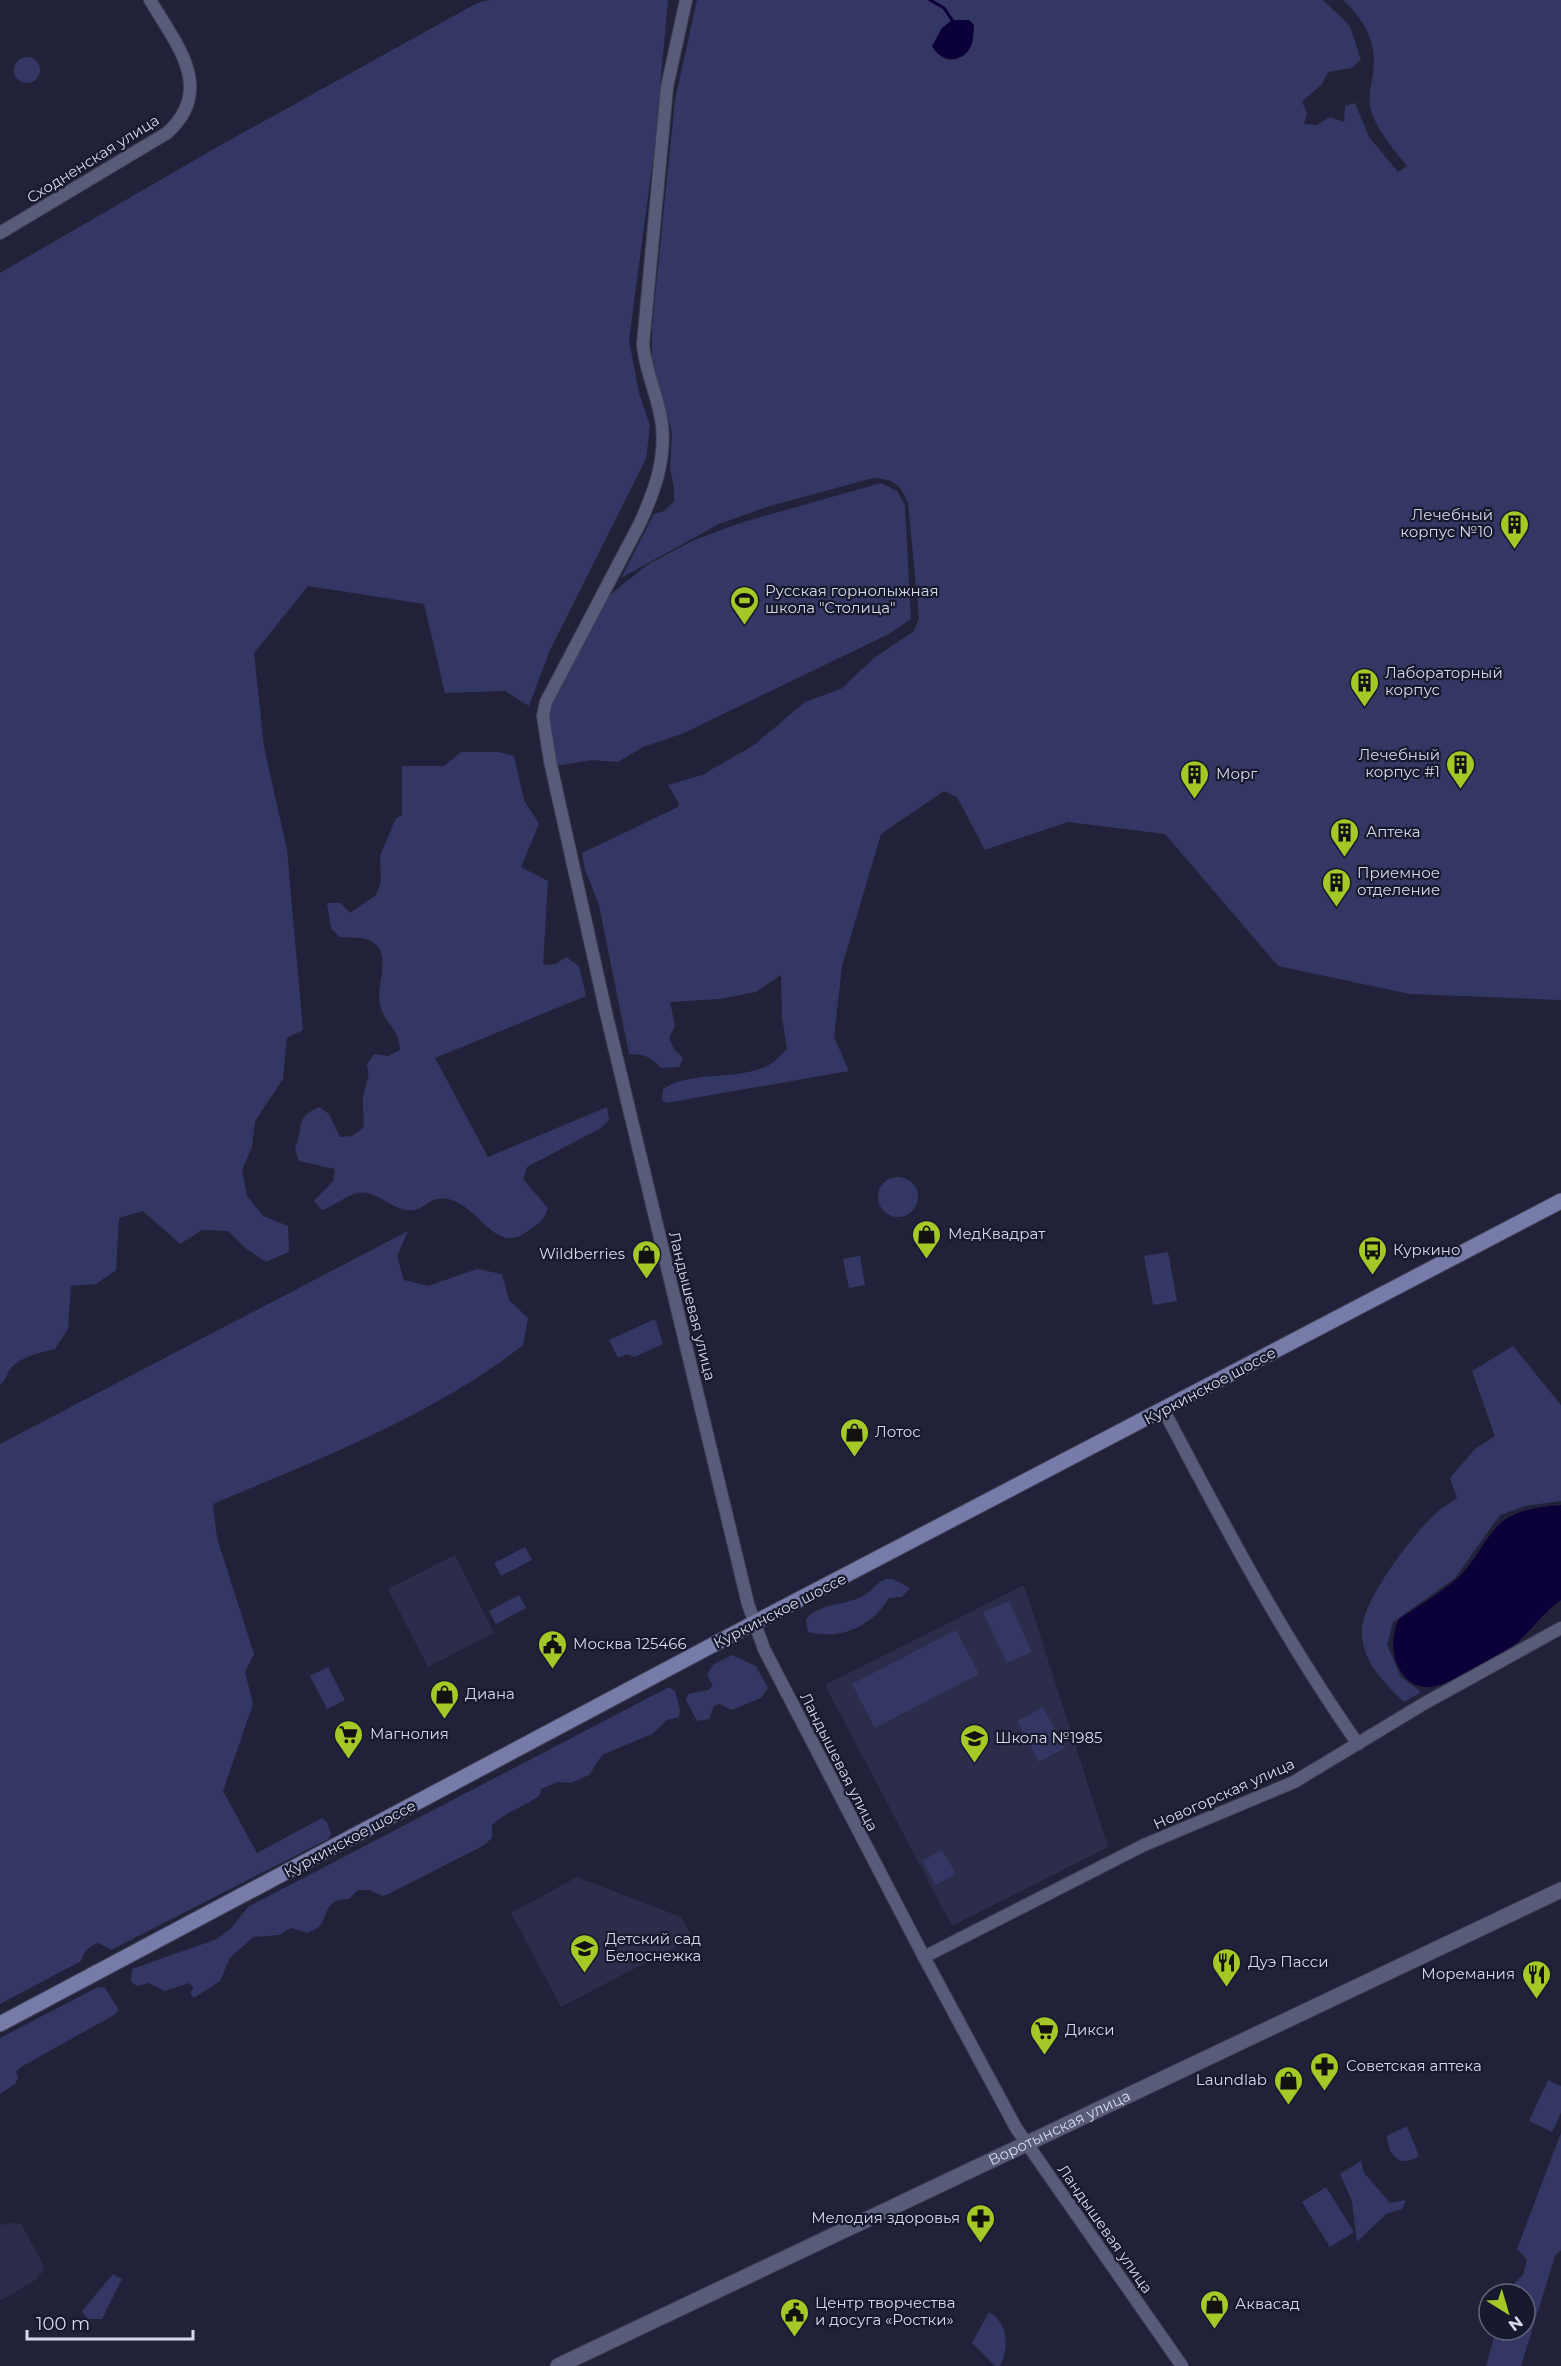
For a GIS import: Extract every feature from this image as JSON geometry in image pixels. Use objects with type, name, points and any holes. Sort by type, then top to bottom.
[{"type":"main road","name":"Куркинское шоссе","points":[[0,2024],[754,1623],[1561,1201]]},
{"type":"street","name":"Сходненская улица","points":[[0,233],[167,133],[180,121],[190,95],[191,79],[186,62],[150,0]]},
{"type":"street","name":"Ландышевая улица","points":[[686,0],[668,87],[643,344],[644,362],[662,424],[660,466],[654,492],[640,523],[556,679],[543,716],[550,761],[628,1105],[754,1623],[764,1649],[924,1958],[1016,2128],[1182,2366]]},
{"type":"street","points":[[1164,1410],[1244,1563],[1331,1705],[1358,1744]]},
{"type":"street","name":"Новогорская улица","points":[[924,1958],[1144,1845],[1294,1782],[1425,1703],[1561,1628]]},
{"type":"street","name":"Воротынская улица","points":[[558,2366],[1561,1890]]},
{"type":"shaded area","points":[[490,0],[668,0],[654,152],[629,340],[639,393],[650,426],[646,459],[550,650],[529,706],[505,691],[445,693],[424,604],[308,586],[254,653],[264,747],[287,850],[303,1030],[287,1038],[283,1079],[255,1121],[252,1147],[242,1170],[247,1196],[263,1216],[288,1226],[289,1252],[266,1262],[245,1248],[228,1231],[202,1230],[180,1244],[143,1211],[119,1218],[116,1270],[96,1284],[71,1286],[68,1329],[55,1349],[20,1361],[10,1369],[0,1385],[0,273],[212,150],[477,3]]},
{"type":"shaded area","points":[[697,0],[1323,0],[1350,26],[1361,60],[1351,68],[1328,72],[1322,84],[1302,102],[1307,113],[1304,124],[1317,125],[1330,117],[1344,122],[1345,106],[1355,103],[1369,137],[1398,172],[1407,166],[1388,142],[1370,106],[1374,63],[1371,42],[1358,16],[1343,0],[1561,0],[1561,1000],[1410,994],[1278,966],[1165,834],[1068,822],[985,850],[957,797],[944,791],[881,834],[842,966],[834,1037],[849,1071],[666,1103],[662,1100],[663,1089],[676,1083],[689,1079],[756,1070],[772,1063],[787,1049],[782,1017],[781,975],[756,992],[719,999],[670,1002],[675,1026],[669,1038],[674,1049],[683,1058],[679,1067],[661,1068],[647,1057],[629,1054],[599,905],[585,870],[582,853],[678,807],[679,804],[668,785],[702,775],[754,745],[805,702],[841,689],[874,658],[914,631],[919,618],[908,503],[899,487],[891,481],[873,478],[770,506],[719,524],[621,578],[654,514],[664,511],[674,501],[670,468],[672,432],[652,362],[652,327],[675,100]],"holes":[[[952,20],[969,20],[974,25],[972,35],[970,43],[960,57],[954,60],[947,59],[932,47]]]},
{"type":"shaded area","points":[[952,20],[969,20],[974,25],[970,48],[956,59],[945,58],[932,46],[942,28]]},
{"type":"shaded area","points":[[27,57],[36,61],[40,70],[36,79],[27,83],[18,79],[14,70],[18,61]]},
{"type":"shaded area","name":"Русская горнолыжная школа \"Столица\"","points":[[881,483],[897,491],[905,505],[911,619],[889,634],[684,733],[643,747],[618,762],[592,760],[556,766],[549,717],[552,701],[600,603],[647,565],[692,541],[740,523]]},
{"type":"shaded area","points":[[461,752],[498,752],[514,756],[524,800],[539,824],[521,867],[548,881],[543,965],[556,964],[566,957],[579,966],[586,996],[435,1058],[488,1157],[607,1107],[609,1120],[601,1128],[527,1167],[523,1179],[548,1208],[538,1224],[516,1237],[506,1238],[497,1234],[460,1204],[443,1198],[434,1200],[419,1209],[408,1210],[362,1192],[322,1210],[314,1201],[333,1181],[335,1169],[299,1161],[295,1149],[303,1120],[306,1115],[319,1107],[329,1114],[340,1137],[352,1136],[363,1128],[363,1098],[368,1074],[367,1065],[374,1054],[388,1056],[400,1050],[398,1037],[385,1018],[380,1005],[382,959],[380,951],[375,944],[366,939],[339,937],[331,928],[327,903],[341,903],[350,913],[376,895],[381,882],[380,856],[396,818],[402,815],[402,766],[444,766]]},
{"type":"shaded area","points":[[898,1177],[912,1183],[918,1197],[912,1211],[898,1217],[884,1211],[878,1197],[884,1183]]},
{"type":"shaded area","points":[[408,1231],[397,1256],[404,1280],[428,1286],[477,1269],[502,1274],[509,1300],[528,1318],[523,1345],[452,1393],[413,1414],[333,1453],[213,1504],[217,1538],[254,1654],[245,1672],[253,1704],[223,1791],[257,1853],[322,1818],[327,1822],[331,1834],[328,1839],[111,1950],[98,1943],[87,1950],[81,1961],[0,2004],[0,1444]]},
{"type":"shaded area","points":[[1168,1252],[1177,1301],[1153,1305],[1144,1256]]},
{"type":"shaded area","points":[[860,1256],[865,1285],[849,1288],[843,1259]]},
{"type":"shaded area","points":[[655,1319],[663,1344],[634,1357],[627,1354],[618,1358],[609,1340]]},
{"type":"shaded area","points":[[1513,1346],[1561,1405],[1561,1501],[1525,1506],[1500,1515],[1455,1578],[1393,1622],[1387,1645],[1401,1677],[1421,1692],[1404,1702],[1381,1679],[1369,1661],[1362,1640],[1365,1617],[1380,1585],[1414,1536],[1435,1514],[1457,1498],[1450,1478],[1476,1448],[1495,1436],[1472,1371]]},
{"type":"shaded area","points":[[1561,1505],[1561,1600],[1518,1642],[1501,1655],[1475,1669],[1438,1686],[1425,1687],[1413,1684],[1407,1679],[1398,1667],[1394,1654],[1393,1640],[1398,1620],[1458,1578],[1500,1523],[1524,1511]]},
{"type":"shaded area","points":[[525,1547],[532,1560],[501,1576],[494,1563]]},
{"type":"shaded area","points":[[455,1555],[494,1633],[428,1667],[388,1589]]},
{"type":"shaded area","points":[[886,1579],[893,1579],[910,1588],[902,1597],[889,1598],[874,1617],[854,1629],[832,1634],[808,1632],[806,1619],[811,1614],[859,1598]]},
{"type":"shaded area","name":"Школа №1985","points":[[1024,1585],[1108,1847],[952,1926],[825,1685]]},
{"type":"shaded area","points":[[519,1595],[526,1608],[496,1624],[489,1611]]},
{"type":"shaded area","points":[[1009,1601],[1032,1652],[1007,1663],[983,1612]]},
{"type":"shaded area","points":[[956,1630],[979,1674],[875,1728],[852,1684]]},
{"type":"shaded area","points":[[732,1655],[756,1666],[768,1688],[761,1698],[731,1710],[720,1704],[714,1706],[709,1719],[697,1721],[686,1700],[688,1694],[708,1690],[713,1686],[707,1674],[714,1664]]},
{"type":"shaded area","points":[[328,1667],[345,1700],[327,1709],[310,1676]]},
{"type":"shaded area","points":[[669,1687],[675,1691],[680,1710],[679,1717],[667,1720],[652,1734],[602,1755],[589,1775],[571,1783],[558,1782],[541,1789],[540,1795],[503,1816],[492,1825],[492,1838],[483,1846],[388,1894],[382,1896],[370,1890],[358,1890],[349,1899],[335,1901],[331,1904],[319,1927],[308,1933],[291,1928],[279,1935],[253,1937],[230,1958],[220,1981],[194,1998],[190,1993],[194,1988],[189,1983],[165,1991],[148,1983],[137,1986],[131,1982],[132,1969],[217,1939],[232,1927],[248,1907]]},
{"type":"shaded area","points":[[1043,1707],[1065,1748],[1039,1762],[1017,1721]]},
{"type":"shaded area","points":[[942,1850],[956,1874],[936,1885],[922,1861]]},
{"type":"shaded area","name":"Детский сад Белоснежка","points":[[577,1877],[681,1917],[693,1938],[561,2007],[511,1913]]},
{"type":"shaded area","points":[[98,1987],[105,1988],[119,2010],[114,2015],[21,2067],[16,2072],[18,2078],[15,2084],[0,2094],[0,2038]]},
{"type":"shaded area","points":[[1548,2080],[1561,2086],[1561,2113],[1552,2132],[1529,2121]]},
{"type":"shaded area","points":[[1407,2126],[1419,2156],[1406,2161],[1392,2154],[1387,2136]]},
{"type":"shaded area","points":[[1561,2133],[1561,2250],[1555,2256],[1537,2314],[1537,2282],[1516,2282],[1523,2275],[1527,2260],[1517,2249]]},
{"type":"shaded area","points":[[1361,2161],[1364,2173],[1390,2203],[1406,2200],[1402,2209],[1386,2214],[1357,2242],[1352,2201],[1340,2174]]},
{"type":"shaded area","points":[[1326,2187],[1354,2232],[1330,2247],[1302,2202]]},
{"type":"shaded area","points":[[21,2224],[44,2266],[41,2274],[35,2280],[0,2301],[0,2225]]},
{"type":"shaded area","points":[[113,2274],[122,2279],[102,2319],[88,2319],[82,2311]]},
{"type":"shaded area","points":[[989,2312],[996,2317],[1004,2330],[1006,2344],[1000,2366],[995,2366],[972,2343]]},
{"type":"shaded area","points":[[1493,2342],[1528,2342],[1521,2366],[1486,2366]]},
{"type":"waterway","points":[[930,0],[944,8],[952,20]]},
{"type":"place","name":"Лечебный корпус №10","points":[[1514,550]]},
{"type":"place","name":"Русская горнолыжная школа \"Столица\"","points":[[744,626]]},
{"type":"place","name":"Лабораторный корпус","points":[[1364,708]]},
{"type":"place","name":"Лечебный корпус #1","points":[[1461,790]]},
{"type":"place","name":"Морг","points":[[1195,800]]},
{"type":"place","name":"Аптека","points":[[1345,858]]},
{"type":"place","name":"Приемное отделение","points":[[1336,908]]},
{"type":"place","name":"МедКвадрат","points":[[927,1260]]},
{"type":"place","name":"Куркино","points":[[1372,1276]]},
{"type":"place","name":"Wildberries","points":[[646,1280]]},
{"type":"place","name":"Лотос","points":[[854,1458]]},
{"type":"place","name":"Москва 125466","points":[[552,1670]]},
{"type":"place","name":"Диана","points":[[444,1720]]},
{"type":"place","name":"Магнолия","points":[[349,1760]]},
{"type":"place","name":"Школа №1985","points":[[974,1764]]},
{"type":"place","name":"Детский сад Белоснежка","points":[[584,1974]]},
{"type":"place","name":"Дуэ Пасси","points":[[1227,1988]]},
{"type":"place","name":"Моремания","points":[[1536,2000]]},
{"type":"place","name":"Дикси","points":[[1044,2056]]},
{"type":"place","name":"Советская аптека","points":[[1325,2092]]},
{"type":"place","name":"Laundlab","points":[[1288,2106]]},
{"type":"place","name":"Мелодия здоровья","points":[[981,2244]]},
{"type":"place","name":"Аквасад","points":[[1214,2330]]},
{"type":"place","name":"Центр творчества и досуга «Ростки»","points":[[794,2338]]}]
